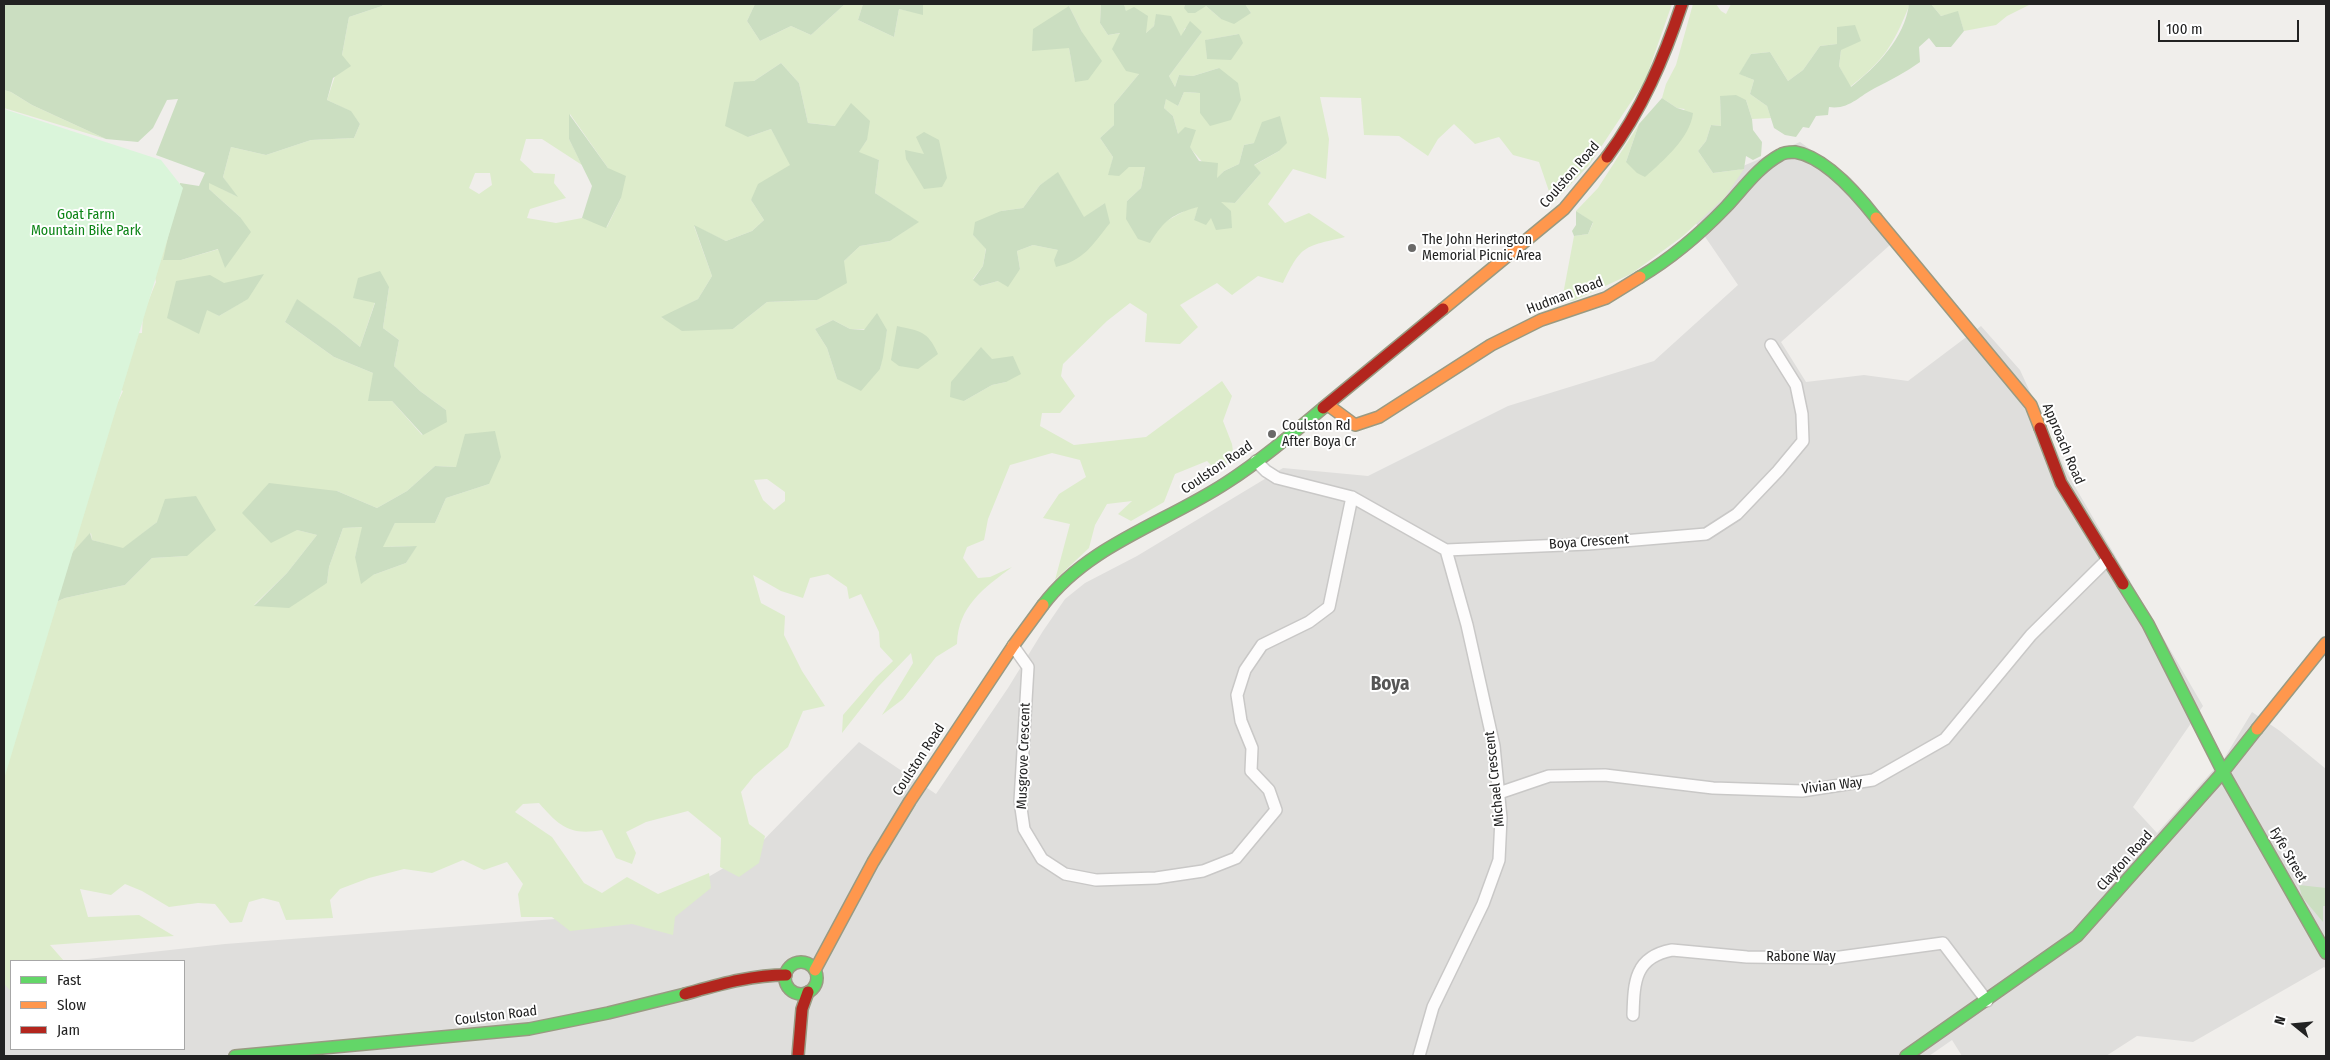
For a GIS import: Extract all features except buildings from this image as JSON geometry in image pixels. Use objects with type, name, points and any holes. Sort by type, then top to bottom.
[{"type":"street","name":"Coulston Road","points":[[815,970],[832,935],[910,801],[1013,646],[1054,591],[1090,559],[1197,501],[1256,461],[1328,405],[1382,357],[1430,321],[1564,209],[1595,173],[1626,130],[1649,88],[1682,4]]},
{"type":"street","name":"Hudman Road","points":[[1328,405],[1354,425],[1378,417],[1491,345],[1541,320],[1606,298],[1668,260],[1712,220],[1766,165],[1781,154],[1794,152]]},
{"type":"street","name":"Approach Road","points":[[1794,152],[1812,158],[1855,192],[2031,405],[2061,484],[2148,624],[2224,772]]},
{"type":"street","name":"Boya Crescent","points":[[1446,550],[1588,544],[1706,534],[1737,514],[1778,471],[1803,441],[1802,414],[1796,385],[1771,344]]},
{"type":"street","points":[[1256,461],[1266,471],[1283,480],[1352,497],[1446,550]]},
{"type":"street","name":"Musgrove Crescent","points":[[1013,646],[1028,667],[1020,800],[1024,829],[1042,859],[1065,874],[1096,880],[1156,878],[1203,871],[1236,858],[1276,810],[1269,790],[1251,772],[1252,748],[1242,720],[1237,695],[1245,670],[1262,645],[1309,622],[1329,607],[1352,497]]},
{"type":"street","name":"Michael Crescent","points":[[1418,1056],[1434,1008],[1483,904],[1499,860],[1501,818],[1494,746],[1467,625],[1446,550]]},
{"type":"street","name":"Vivian Way","points":[[1499,793],[1549,776],[1605,775],[1713,788],[1802,791],[1873,780],[1945,738],[2031,635],[2108,559]]},
{"type":"street","name":"Clayton Road","points":[[1906,1056],[1987,1001],[2077,936],[2224,772],[2326,643]]},
{"type":"street","name":"Fyfe Street","points":[[2224,772],[2326,953]]},
{"type":"street","name":"Coulston Road","points":[[804,962],[832,935]]},
{"type":"street","name":"Rabone Way","points":[[1633,1015],[1634,990],[1640,969],[1649,958],[1672,950],[1747,957],[1833,958],[1943,943],[1987,1001]]},
{"type":"street","points":[[789,983],[801,994],[808,992],[816,985],[817,974],[815,970],[804,962],[792,965],[789,983],[792,1052],[794,1056]]},
{"type":"street","name":"Coulston Road","points":[[235,1056],[529,1029],[608,1013],[756,977],[789,983]]},
{"type":"street","points":[[798,1056],[802,1009],[808,992]]},
{"type":"shaded area","points":[[1800,142],[1851,178],[1899,237],[1781,342],[1806,382],[1864,375],[1908,381],[1981,326],[2020,370],[2067,473],[2203,706],[2133,807],[2157,833],[2225,757],[2252,712],[2280,731],[2326,769],[2326,969],[2324,967],[2193,1042],[2137,1036],[2106,1056],[1962,1056],[1952,1040],[1929,1056],[4,1056],[4,969],[10,968],[10,1050],[185,1050],[185,960],[78,960],[225,944],[648,912],[753,851],[859,742],[936,794],[1008,688],[1065,599],[1085,583],[1137,556],[1283,468],[1368,476],[1508,406],[1654,361],[1738,285],[1695,222],[1743,166]]},
{"type":"green space","points":[[4,4],[383,4],[382,6],[349,17],[342,55],[351,66],[333,78],[327,100],[351,111],[360,124],[354,138],[311,140],[266,155],[231,147],[223,177],[238,197],[209,183],[209,189],[240,217],[251,232],[225,268],[218,249],[181,260],[163,260],[180,183],[199,186],[205,173],[156,155],[178,99],[167,100],[153,128],[138,142],[106,139],[4,90]]},
{"type":"green space","points":[[383,4],[755,4],[747,21],[760,41],[791,26],[811,35],[845,4],[863,4],[858,20],[894,37],[899,9],[923,14],[923,4],[1101,4],[1100,23],[1108,35],[1121,33],[1139,74],[1114,104],[1114,125],[1100,138],[1113,157],[1109,174],[1129,167],[1145,167],[1141,188],[1127,201],[1163,223],[1186,210],[1199,206],[1194,220],[1220,201],[1235,203],[1261,173],[1253,166],[1279,151],[1254,143],[1244,145],[1239,164],[1224,171],[1217,179],[1178,134],[1173,116],[1164,108],[1166,98],[1178,106],[1184,92],[1200,93],[1200,113],[1219,68],[1193,76],[1179,75],[1175,87],[1169,76],[1202,32],[1185,28],[1182,37],[1157,14],[1154,26],[1146,33],[1126,11],[1124,4],[1185,4],[1184,8],[1206,6],[1221,19],[1251,13],[1245,4],[1672,4],[1645,81],[1589,165],[1553,203],[1539,162],[1513,155],[1499,137],[1475,144],[1454,124],[1438,139],[1428,156],[1399,136],[1364,135],[1361,98],[1320,97],[1329,139],[1326,179],[1293,169],[1268,204],[1285,223],[1309,213],[1345,237],[1306,249],[1295,261],[1283,283],[1258,276],[1232,295],[1217,283],[1180,305],[1198,327],[1180,344],[1145,342],[1147,314],[1130,303],[1107,321],[1063,364],[1061,376],[1075,396],[1060,413],[1042,413],[1040,426],[1074,445],[1146,437],[1222,381],[1232,396],[1223,421],[1232,444],[1234,459],[1216,470],[1207,461],[1175,474],[1164,502],[1131,521],[1118,514],[1132,501],[1107,504],[1095,525],[1089,548],[1055,580],[1070,524],[1043,518],[1059,494],[1086,477],[1080,460],[1052,453],[1010,465],[988,519],[984,540],[967,547],[963,558],[978,578],[990,577],[1012,567],[974,599],[967,608],[962,619],[957,644],[936,657],[903,699],[882,715],[913,663],[911,653],[878,687],[842,733],[843,715],[876,677],[893,661],[880,647],[879,632],[861,594],[849,599],[847,587],[828,574],[810,578],[803,598],[781,591],[753,575],[761,603],[785,616],[784,635],[802,671],[825,706],[803,711],[788,747],[754,776],[741,792],[749,824],[765,836],[759,863],[739,877],[720,867],[721,838],[688,811],[646,822],[626,832],[636,853],[632,864],[616,858],[602,830],[581,832],[566,827],[553,818],[539,803],[523,804],[515,812],[552,837],[584,883],[602,893],[627,877],[658,894],[709,873],[711,888],[675,917],[673,935],[632,924],[570,931],[552,917],[521,917],[518,894],[523,884],[507,862],[484,870],[463,860],[432,873],[404,869],[369,878],[340,889],[330,900],[333,918],[286,920],[279,902],[263,898],[249,902],[242,922],[230,923],[215,904],[198,903],[169,907],[142,891],[125,884],[111,895],[80,889],[88,917],[139,915],[174,936],[50,945],[63,960],[10,960],[10,990],[4,984],[4,680],[35,611],[65,598],[125,585],[152,558],[187,556],[157,522],[123,549],[92,540],[91,533],[69,556],[105,430],[123,391],[107,381],[124,334],[142,333],[143,314],[156,282],[152,265],[4,118],[157,205],[181,260],[219,249],[225,267],[240,217],[209,189],[209,182],[236,196],[223,177],[231,147],[266,155],[311,140],[354,138],[360,124],[350,111],[327,100],[342,55],[349,17],[382,6]],"holes":[[[1069,6],[1082,32],[1075,81],[1069,48]],[[1239,34],[1207,59],[1206,40]],[[781,63],[799,83],[808,123],[835,126],[867,140],[858,153],[879,160],[875,193],[918,222],[890,241],[860,246],[844,261],[817,300],[767,302],[733,329],[661,318],[698,299],[712,276],[694,226],[726,241],[752,231],[764,220],[751,200],[791,165],[771,129],[748,137],[754,81]],[[570,114],[608,168],[621,198],[607,227],[582,218],[556,223],[527,218],[530,209],[566,198],[554,183],[555,174],[534,173],[520,160],[526,139],[542,139],[582,165],[569,139]],[[475,173],[490,173],[492,185],[479,194],[469,188]],[[1058,173],[1084,218],[1105,203],[1058,250],[1033,245],[1017,251],[1020,269],[998,281],[980,286],[973,279],[983,266],[986,248],[973,235],[1001,211],[1023,208],[1040,185]],[[389,287],[383,328],[399,340],[394,366],[420,391],[446,410],[422,435],[392,401],[373,373],[334,357],[285,322],[297,300],[336,327],[360,347],[375,302]],[[247,299],[219,316],[207,309]],[[833,320],[850,329],[887,330],[880,369],[837,379],[827,348],[815,329]],[[981,348],[991,359],[1006,382],[992,385],[964,401]],[[435,466],[456,467],[489,484],[446,498],[435,523],[395,523],[382,547],[416,546],[406,563],[373,575],[355,557],[363,527],[343,528],[329,567],[327,583],[254,605],[287,573],[317,535],[297,530],[337,491],[377,508],[407,491]],[[767,479],[785,492],[785,501],[774,510],[763,500],[754,480]]]},
{"type":"green space","points":[[755,4],[845,4],[811,35],[791,26],[760,41],[747,21]]},
{"type":"green space","points":[[863,4],[923,4],[923,15],[899,9],[894,37],[858,20]]},
{"type":"green space","points":[[1101,4],[1124,4],[1126,11],[1134,7],[1148,16],[1146,33],[1154,26],[1156,14],[1171,16],[1181,36],[1190,21],[1202,32],[1169,76],[1175,87],[1179,75],[1193,76],[1219,68],[1238,83],[1241,100],[1231,120],[1210,126],[1200,113],[1200,93],[1184,92],[1178,106],[1166,99],[1164,108],[1173,116],[1178,134],[1185,127],[1196,130],[1190,147],[1199,161],[1218,163],[1217,178],[1224,171],[1239,164],[1244,145],[1254,143],[1262,122],[1280,116],[1287,143],[1279,151],[1254,165],[1261,173],[1235,203],[1221,202],[1231,211],[1232,228],[1216,230],[1211,218],[1206,225],[1194,220],[1198,207],[1182,212],[1170,219],[1150,243],[1138,239],[1126,219],[1127,201],[1141,188],[1145,167],[1129,167],[1119,176],[1108,175],[1113,157],[1100,138],[1114,125],[1114,104],[1139,74],[1126,71],[1112,49],[1120,33],[1108,35],[1100,23]]},
{"type":"green space","points":[[1185,4],[1245,4],[1251,13],[1234,24],[1221,19],[1206,6],[1195,13],[1188,13],[1184,8]]},
{"type":"green space","points":[[1693,4],[1716,4],[1726,14],[1731,4],[1909,4],[1909,6],[1898,32],[1886,51],[1871,69],[1850,87],[1839,66],[1841,50],[1837,44],[1820,46],[1803,70],[1788,81],[1770,52],[1751,54],[1740,74],[1754,80],[1750,94],[1767,106],[1771,118],[1752,119],[1746,100],[1720,96],[1721,126],[1711,125],[1706,141],[1698,151],[1713,173],[1744,169],[1725,197],[1683,236],[1631,274],[1573,301],[1562,300],[1574,236],[1588,234],[1593,223],[1576,211],[1598,188],[1639,124],[1626,162],[1685,109],[1677,108],[1662,98],[1666,84],[1676,65]]},
{"type":"green space","points":[[1909,4],[1931,4],[1941,16],[1958,11],[1964,31],[1951,47],[1936,47],[1929,38],[1919,47],[1920,62],[1904,73],[1869,91],[1854,102],[1842,106],[1829,107],[1828,115],[1816,116],[1809,128],[1803,127],[1796,137],[1785,135],[1774,128],[1767,106],[1750,94],[1754,80],[1739,74],[1751,54],[1770,52],[1788,81],[1803,70],[1820,46],[1837,44],[1837,27],[1855,25],[1861,41],[1841,50],[1839,66],[1851,87],[1888,51],[1902,28]]},
{"type":"green space","points":[[1931,4],[2031,4],[2007,16],[1996,25],[1964,31],[1958,12],[1941,16]]},
{"type":"green space","points":[[1069,6],[1082,32],[1102,61],[1088,80],[1075,82],[1069,48],[1032,51],[1033,29]]},
{"type":"green space","points":[[1239,34],[1243,43],[1231,60],[1207,59],[1205,40]]},
{"type":"green space","points":[[781,63],[799,83],[808,123],[835,126],[851,103],[870,121],[867,140],[859,152],[879,160],[875,193],[919,222],[890,241],[860,246],[844,261],[847,283],[817,300],[767,302],[733,329],[682,331],[661,317],[698,299],[712,276],[694,225],[726,241],[752,231],[764,220],[751,200],[758,184],[790,165],[771,129],[748,137],[725,126],[734,82],[754,81]]},
{"type":"green space","points":[[4,90],[11,92],[32,105],[106,139],[4,108]]},
{"type":"green space","points":[[1736,95],[1746,100],[1752,119],[1753,130],[1762,142],[1761,156],[1753,160],[1746,156],[1744,169],[1713,173],[1698,151],[1706,141],[1711,125],[1721,126],[1720,96]]},
{"type":"green space","points":[[1662,98],[1677,108],[1693,113],[1691,122],[1682,140],[1645,177],[1637,173],[1626,162],[1639,124]]},
{"type":"green space","name":"Goat Farm Mountain Bike Park","points":[[4,109],[161,160],[183,188],[4,779]]},
{"type":"green space","points":[[569,114],[608,168],[626,176],[621,198],[606,228],[582,218],[592,186],[569,139]]},
{"type":"green space","points":[[924,132],[939,140],[947,178],[942,187],[924,189],[906,159],[905,150],[924,154],[916,137]]},
{"type":"green space","points":[[1058,172],[1084,217],[1105,203],[1110,223],[1087,251],[1066,264],[1056,267],[1054,260],[1058,250],[1033,245],[1017,251],[1020,269],[1008,287],[998,281],[980,286],[973,280],[983,266],[986,249],[973,235],[975,222],[1001,211],[1023,208],[1040,185]]},
{"type":"green space","points":[[1576,211],[1593,222],[1588,234],[1574,236],[1572,231],[1576,225]]},
{"type":"green space","points":[[380,271],[389,287],[383,328],[399,340],[394,366],[420,391],[446,410],[447,422],[423,435],[392,401],[368,401],[373,373],[334,357],[285,322],[297,299],[360,347],[375,303],[353,298],[358,278]]},
{"type":"green space","points":[[264,274],[248,299],[219,316],[207,310],[199,334],[167,318],[176,281],[210,275],[224,283]]},
{"type":"green space","points":[[877,313],[887,330],[883,357],[880,369],[861,391],[837,379],[827,348],[815,329],[833,320],[850,329],[864,330]]},
{"type":"green space","points":[[897,326],[912,329],[927,336],[938,354],[918,369],[899,366],[891,360]]},
{"type":"green space","points":[[981,347],[992,359],[1013,356],[1021,374],[1006,382],[992,385],[964,401],[950,397],[951,382]]},
{"type":"green space","points":[[495,431],[501,457],[489,484],[446,498],[435,523],[395,523],[383,547],[417,546],[406,563],[373,575],[361,584],[355,557],[362,527],[343,528],[329,567],[327,583],[289,608],[254,606],[287,573],[317,535],[297,530],[271,543],[242,513],[269,483],[337,491],[377,508],[407,491],[435,466],[456,467],[465,434]]},
{"type":"green space","points":[[196,496],[216,530],[187,556],[152,558],[125,585],[65,598],[35,611],[69,556],[90,533],[92,540],[123,548],[157,522],[165,499]]},
{"type":"green space","points":[[2299,885],[2326,888],[2326,906],[2323,906],[2323,922],[2302,897]]},
{"type":"traffic: fast","points":[[1640,277],[1674,254],[1696,236],[1726,207],[1757,172],[1772,160],[1785,153],[1795,152],[1807,155],[1830,169],[1851,188],[1876,218]]},
{"type":"traffic: fast","points":[[1043,605],[1061,584],[1082,566],[1128,536],[1239,475],[1323,408]]},
{"type":"traffic: fast","points":[[2123,584],[2148,624],[2223,772],[2326,953]]},
{"type":"traffic: fast","points":[[1906,1056],[2077,936],[2223,772],[2257,729]]},
{"type":"traffic: fast","points":[[801,962],[812,967],[817,978],[812,989],[801,994],[790,989],[785,978],[790,967],[801,962]]},
{"type":"traffic: fast","points":[[235,1056],[529,1029],[608,1013],[685,994]]},
{"type":"traffic: slow","points":[[1443,309],[1564,209],[1607,157]]},
{"type":"traffic: slow","points":[[1876,218],[2031,405],[2040,428]]},
{"type":"traffic: slow","points":[[1328,405],[1355,425],[1379,417],[1491,345],[1541,320],[1606,298],[1640,277]]},
{"type":"traffic: slow","points":[[815,970],[873,862],[910,801],[1013,646],[1043,605]]},
{"type":"traffic: slow","points":[[2257,729],[2326,643]]},
{"type":"traffic: jam","points":[[1607,157],[1631,121],[1651,83],[1668,44],[1682,4]]},
{"type":"traffic: jam","points":[[1323,408],[1443,309]]},
{"type":"traffic: jam","points":[[2040,428],[2061,483],[2123,584]]},
{"type":"traffic: jam","points":[[685,994],[747,979],[786,975]]},
{"type":"traffic: jam","points":[[798,1056],[802,1009],[808,992]]},
{"type":"place","name":"The John Herington Memorial Picnic Area","points":[[1412,248]]},
{"type":"place","name":"Coulston Rd After Boya Cr","points":[[1272,434]]},
{"type":"district","name":"Boya","points":[[1390,685]]}]
